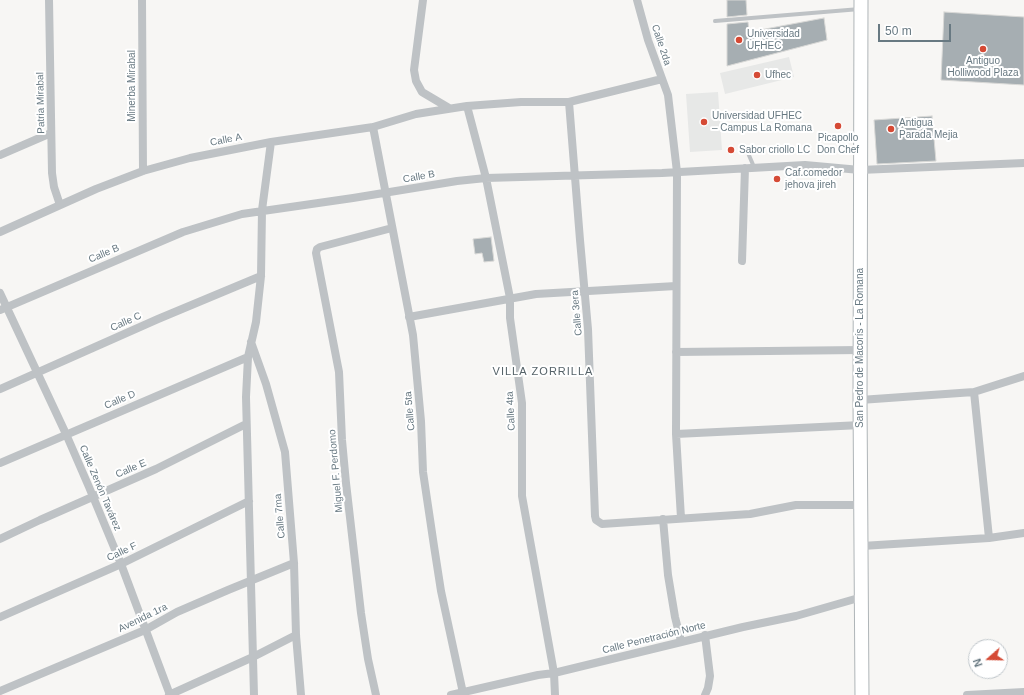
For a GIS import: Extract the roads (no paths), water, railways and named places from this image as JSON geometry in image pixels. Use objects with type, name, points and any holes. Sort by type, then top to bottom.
[{"type":"main road","name":"San Pedro de Macorís - La Romana","points":[[861,5],[860,400],[862,695]]},
{"type":"street","name":"Patria Mirabal","points":[[49,0],[51,134],[54,187],[60,205]]},
{"type":"street","name":"Minerba Mirabal","points":[[142,0],[143,171]]},
{"type":"street","points":[[423,0],[414,70],[416,81],[422,92],[449,108]]},
{"type":"street","name":"Calle 2da","points":[[637,0],[648,40],[668,95],[677,172],[676,434],[681,518]]},
{"type":"street","name":"Calle A","points":[[0,232],[96,189],[143,171],[190,158],[271,142],[373,127],[416,114],[449,108],[521,102],[569,102],[662,79]]},
{"type":"street","name":"Calle 3era","points":[[569,102],[588,328],[595,516],[602,524],[663,520]]},
{"type":"street","name":"Calle 4ta","points":[[466,106],[486,178],[510,298],[510,318],[522,403],[522,496],[554,673],[555,695]]},
{"type":"street","name":"Calle 5ta","points":[[373,127],[413,335],[422,421],[423,472],[427,508],[441,591],[463,692]]},
{"type":"street","points":[[0,154],[51,134]]},
{"type":"street","points":[[254,695],[246,397],[248,357],[256,322],[261,276],[262,210],[271,142]]},
{"type":"street","name":"Calle B","points":[[3,308],[183,232],[242,214],[457,181],[486,178],[677,172],[805,165],[860,170],[1024,163]]},
{"type":"street","points":[[742,261],[750,168]]},
{"type":"street","name":"Miguel F. Perdomo","points":[[376,695],[368,659],[361,613],[346,483],[342,440],[339,372],[316,254],[317,249],[320,247],[392,228]]},
{"type":"street","name":"Calle C","points":[[0,388],[261,276]]},
{"type":"street","points":[[409,317],[536,294],[676,286]]},
{"type":"street","name":"Calle Zenón Tavárez","points":[[0,293],[3,308],[37,372],[66,434],[121,564],[170,695]]},
{"type":"street","name":"Calle 7ma","points":[[251,341],[266,384],[285,452],[294,563],[296,635],[301,695]]},
{"type":"street","points":[[676,352],[860,350]]},
{"type":"street","name":"Calle D","points":[[0,463],[248,357]]},
{"type":"street","points":[[860,400],[974,392],[1024,376]]},
{"type":"street","points":[[974,392],[990,538]]},
{"type":"street","name":"Calle E","points":[[0,539],[156,469],[246,424]]},
{"type":"street","points":[[676,434],[861,426]]},
{"type":"street","name":"Calle F","points":[[0,617],[121,564],[249,500]]},
{"type":"street","points":[[681,641],[675,617],[668,575],[663,520],[750,514],[796,506],[861,505]]},
{"type":"street","points":[[862,546],[990,538],[1024,533]]},
{"type":"street","name":"Avenida 1ra","points":[[0,691],[145,630],[177,612],[294,563]]},
{"type":"street","name":"Calle Penetración Norte","points":[[450,695],[538,675],[554,673],[681,641],[796,616],[862,597]]},
{"type":"street","points":[[170,695],[253,657],[296,635]]},
{"type":"street","points":[[705,636],[710,676],[705,695]]},
{"type":"street","points":[[967,695],[1024,692]]},
{"type":"lane","points":[[715,21],[861,5]]},
{"type":"lane","points":[[748,153],[750,168]]},
{"type":"place","name":"Universidad UFHEC","points":[[739,40]]},
{"type":"place","name":"Antiguo Holliwood Plaza","points":[[983,49]]},
{"type":"place","name":"Ufhec","points":[[757,75]]},
{"type":"place","name":"Universidad UFHEC – Campus La Romana","points":[[704,122]]},
{"type":"place","name":"Picapollo Don Chef","points":[[838,126]]},
{"type":"place","name":"Antigua Parada Mejia","points":[[891,129]]},
{"type":"place","name":"Sabor criollo LC","points":[[731,150]]},
{"type":"place","name":"Caf.comedor jehova jireh","points":[[777,179]]},
{"type":"district","name":"VILLA ZORRILLA","points":[[543,372]]}]
